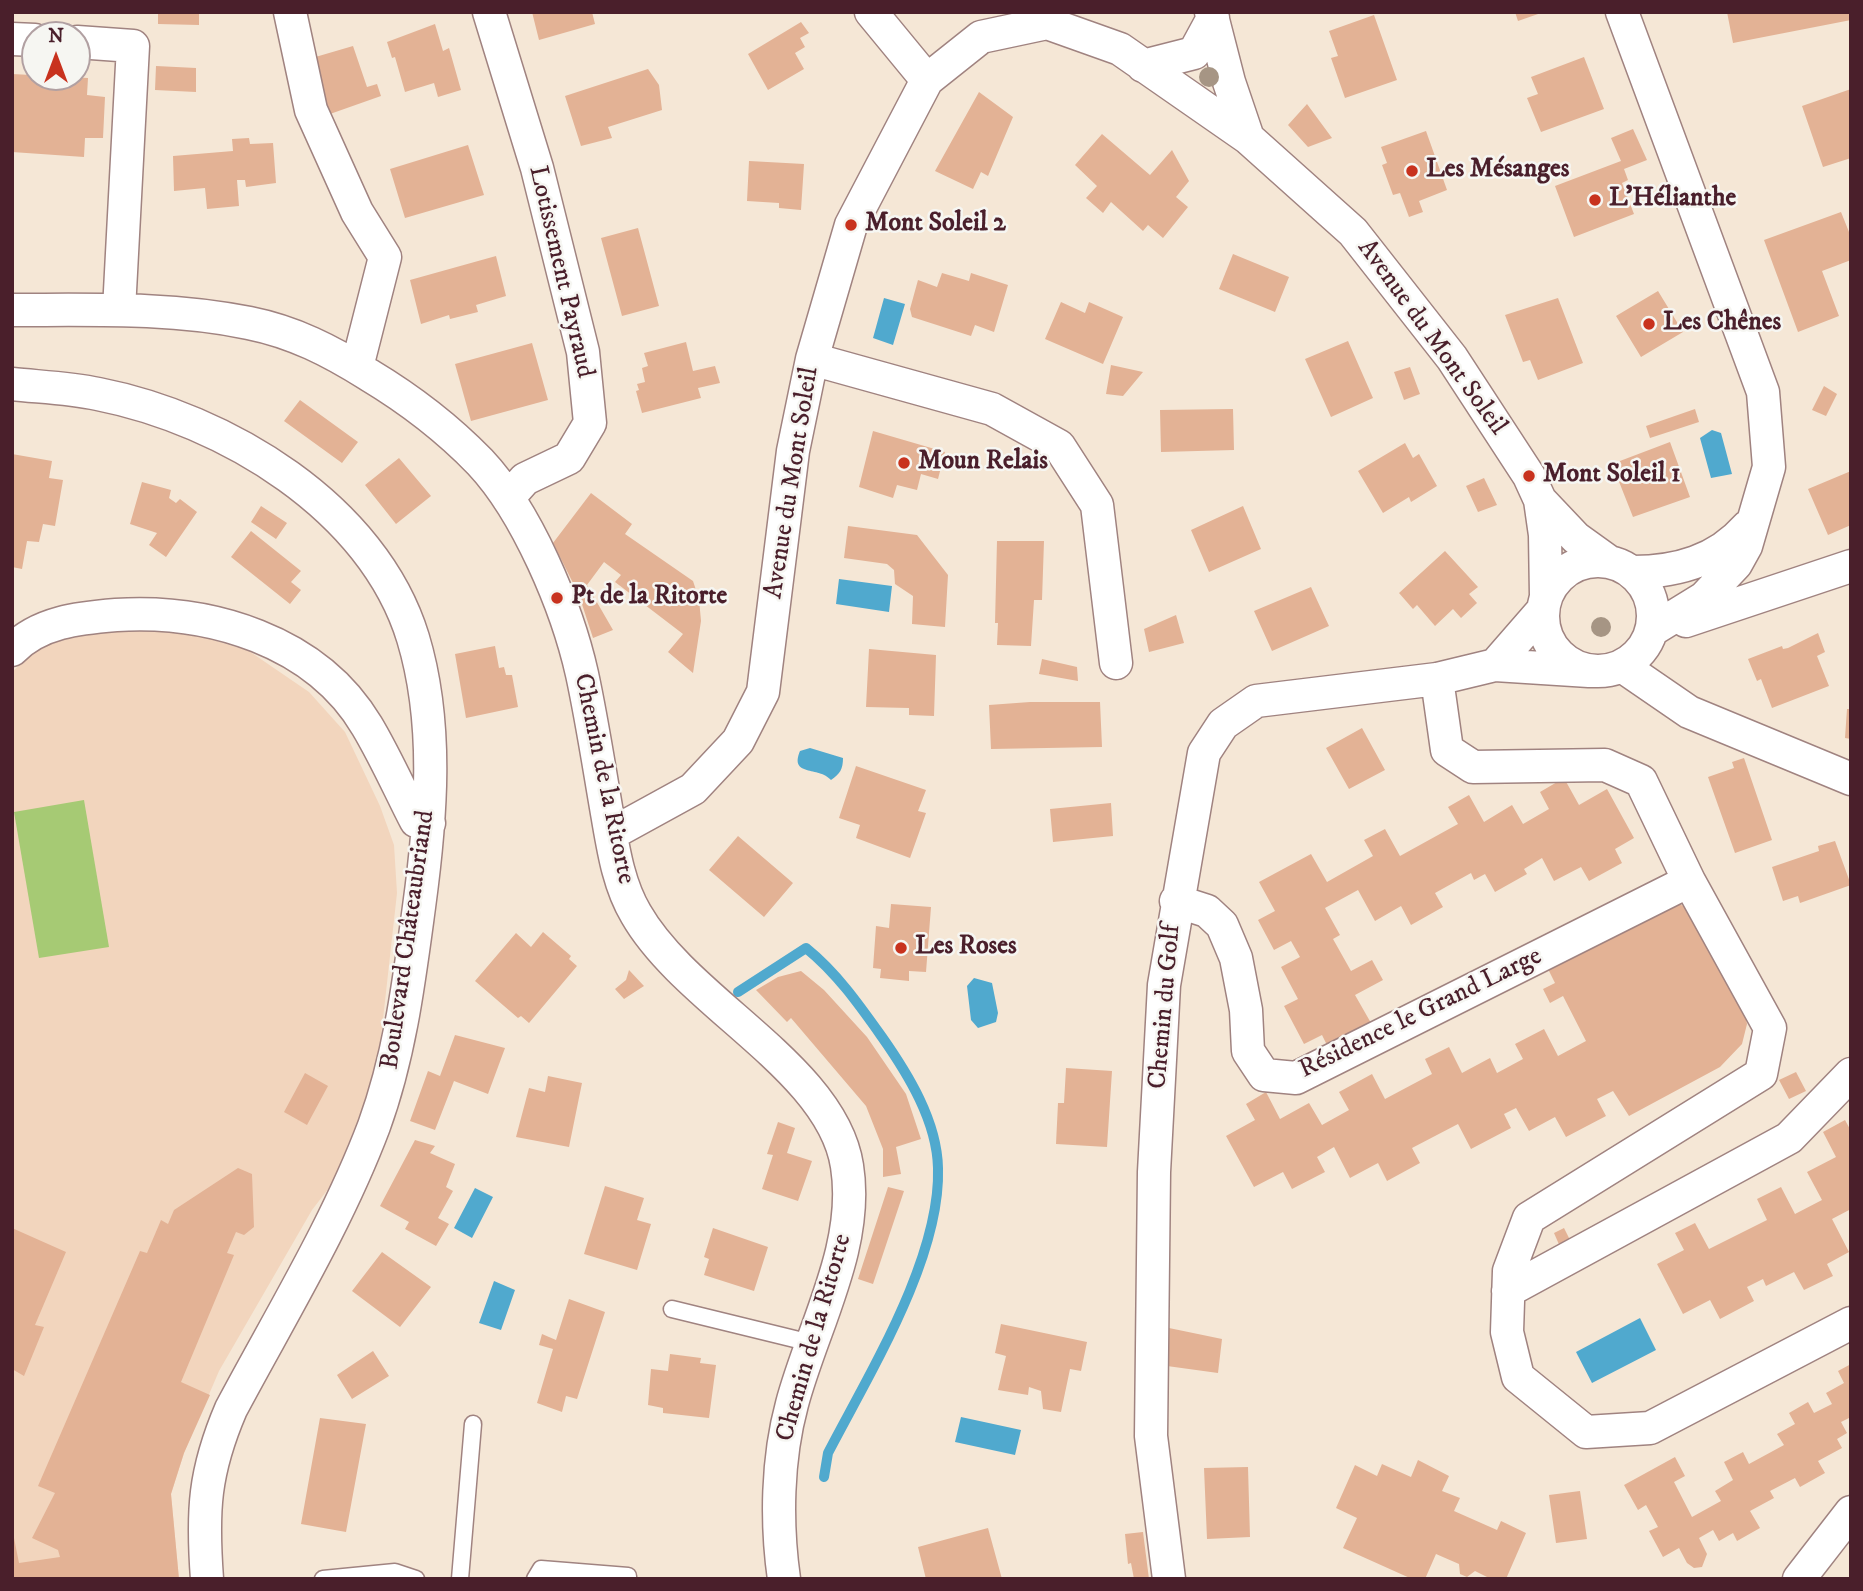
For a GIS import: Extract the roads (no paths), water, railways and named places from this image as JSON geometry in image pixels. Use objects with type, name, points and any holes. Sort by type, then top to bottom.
[{"type":"street","points":[[290,12],[311,110],[357,212],[384,257],[357,367]]},
{"type":"street","name":"Lotissement Payraud","points":[[489,12],[537,168],[583,352],[590,423],[569,458],[525,479],[508,498]]},
{"type":"street","points":[[871,12],[927,80]]},
{"type":"street","points":[[1622,12],[1763,392],[1769,467],[1746,546],[1720,582],[1686,612],[1652,632]]},
{"type":"street","points":[[1143,66],[1194,53],[1212,15]]},
{"type":"street","points":[[1212,15],[1248,138]]},
{"type":"street","name":"Avenue du Mont Soleil","points":[[611,834],[693,789],[738,741],[763,692],[793,451],[812,359],[851,225],[927,80],[981,37],[1047,23],[1120,49],[1248,138],[1353,232],[1452,358],[1529,476],[1540,500],[1545,536],[1544,603]]},
{"type":"street","points":[[91,43],[133,46],[118,310]]},
{"type":"street","name":"Chemin de la Ritorte","points":[[12,310],[118,310],[204,315],[297,335],[357,367],[403,396],[482,464],[508,498],[557,598],[581,670],[619,872],[632,907],[651,940],[674,967],[811,1091],[839,1136],[847,1165],[848,1221],[840,1257],[791,1407],[783,1451],[780,1495],[784,1579]]},
{"type":"street","points":[[812,359],[992,409],[1059,446],[1097,505],[1116,663]]},
{"type":"street","name":"Boulevard Châteaubriand","points":[[12,384],[97,394],[155,409],[258,456],[304,487],[340,521],[376,563],[398,602],[412,637],[422,680],[429,736],[429,823],[399,1041],[390,1077],[356,1171],[231,1409],[215,1447],[206,1489],[207,1579]]},
{"type":"street","name":"Avenue du Mont Soleil","points":[[1540,500],[1576,538],[1620,567]]},
{"type":"street","points":[[1495,665],[1544,603],[1556,579],[1571,567],[1589,561],[1620,567],[1675,569],[1720,551],[1753,521]]},
{"type":"street","points":[[1652,632],[1851,566]]},
{"type":"street","points":[[1544,603],[1544,628],[1560,656],[1589,671],[1622,666],[1645,646],[1652,632],[1654,618],[1649,592],[1620,567]]},
{"type":"street","points":[[12,650],[49,624],[99,616],[153,613],[202,619],[246,630],[315,668],[343,696],[366,724],[416,821],[429,823]]},
{"type":"street","name":"Chemin du Golf","points":[[1169,1579],[1151,1436],[1150,1331],[1164,985],[1199,768],[1211,739],[1229,718],[1256,701],[1437,679],[1495,665],[1589,671]]},
{"type":"street","points":[[1622,666],[1689,712],[1851,779]]},
{"type":"street","points":[[1437,679],[1447,750],[1473,767],[1605,765],[1641,781],[1689,881],[1770,1028],[1761,1074],[1529,1218],[1509,1271],[1507,1332],[1518,1377],[1586,1432],[1650,1428],[1851,1323]]},
{"type":"street","name":"Résidence le Grand Large","points":[[1176,901],[1207,911],[1223,925],[1236,958],[1246,1010],[1248,1051],[1264,1075],[1296,1078],[1689,881]]},
{"type":"street","points":[[1508,1291],[1789,1138],[1851,1074]]},
{"type":"street","points":[[1800,1579],[1851,1512]]},
{"type":"lane","points":[[672,1309],[811,1343]]},
{"type":"lane","points":[[460,1579],[473,1424]]},
{"type":"lane","points":[[535,1579],[541,1569],[628,1576],[628,1579]]},
{"type":"lane","points":[[323,1579],[395,1572],[416,1579]]},
{"type":"water","points":[[884,298],[905,304],[893,345],[873,338]]},
{"type":"water","points":[[1712,430],[1721,433],[1732,474],[1711,478],[1700,438]]},
{"type":"water","points":[[839,579],[892,586],[889,612],[836,604]]},
{"type":"water","points":[[810,748],[843,758],[842,768],[837,776],[831,780],[799,765],[800,751]]},
{"type":"water","points":[[974,978],[992,983],[998,1013],[996,1022],[978,1028],[971,1020],[967,986]]},
{"type":"water","points":[[475,1188],[493,1197],[472,1238],[454,1228]]},
{"type":"water","points":[[494,1281],[515,1290],[501,1330],[479,1323]]},
{"type":"water","points":[[1640,1318],[1656,1350],[1592,1383],[1576,1352]]},
{"type":"water","points":[[961,1417],[1021,1430],[1015,1455],[955,1442]]},
{"type":"waterway","points":[[738,992],[806,948],[847,990],[892,1051],[927,1116],[936,1150],[936,1203],[928,1239],[915,1277],[882,1352],[828,1453],[824,1477]]},
{"type":"place","name":"Les Mésanges","points":[[1412,171]]},
{"type":"place","name":"L'Hélianthe","points":[[1595,200]]},
{"type":"place","name":"Mont Soleil 2","points":[[851,225]]},
{"type":"place","name":"Les Chênes","points":[[1649,324]]},
{"type":"place","name":"Moun Relais","points":[[904,463]]},
{"type":"place","name":"Mont Soleil 1","points":[[1529,476]]},
{"type":"place","name":"Pt de la Ritorte","points":[[557,598]]},
{"type":"place","name":"Les Roses","points":[[901,948]]}]
